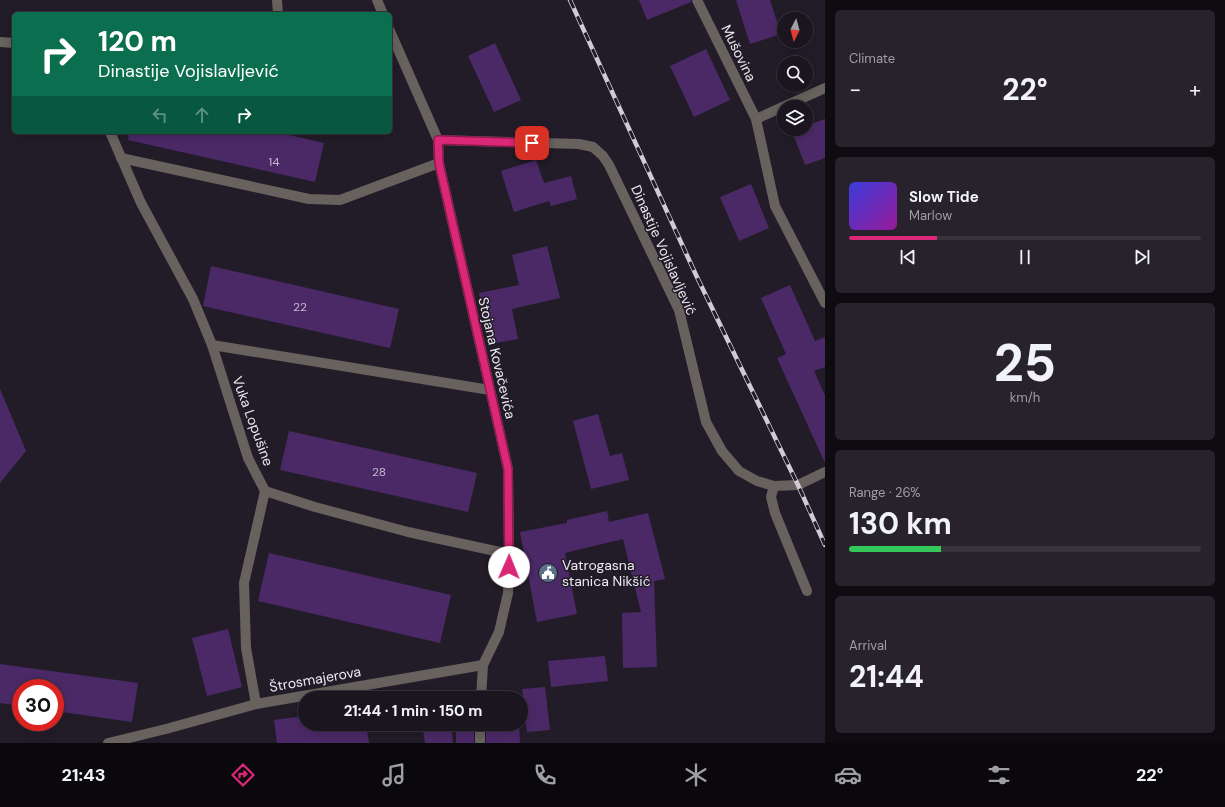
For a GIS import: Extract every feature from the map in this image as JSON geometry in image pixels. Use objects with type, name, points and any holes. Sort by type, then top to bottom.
[{"type":"street","points":[[277,0],[278,12]]},
{"type":"street","points":[[377,0],[382,12]]},
{"type":"street","name":"Mušovina","points":[[697,0],[756,118]]},
{"type":"street","name":"Stojana Kovačevića","points":[[392,36],[438,140],[439,163],[508,469],[508,593],[499,632],[483,665],[482,691]]},
{"type":"street","points":[[0,42],[12,43]]},
{"type":"street","points":[[825,88],[756,118],[775,206],[825,303]]},
{"type":"street","name":"Vuka Lopušine","points":[[111,134],[141,202],[193,299],[212,345],[248,458],[265,491]]},
{"type":"street","name":"Dinastije Vojislavljević","points":[[438,140],[579,144],[594,147],[609,165],[679,310],[706,422],[722,451],[739,471],[757,481],[774,486],[798,485],[825,472]]},
{"type":"street","points":[[121,158],[309,199],[340,200],[439,163]]},
{"type":"street","points":[[212,345],[490,390]]},
{"type":"street","points":[[774,486],[770,497],[775,513],[807,591]]},
{"type":"street","points":[[256,704],[246,648],[244,583],[265,491],[315,507],[408,532],[509,554]]},
{"type":"street","name":"Štrosmajerova","points":[[108,743],[166,729],[256,704],[483,665]]},
{"type":"street","points":[[480,731],[480,743]]},
{"type":"building","points":[[639,0],[691,0],[691,2],[647,20]]},
{"type":"building","points":[[736,0],[770,0],[777,22],[777,35],[750,44]]},
{"type":"building","points":[[495,43],[521,100],[494,112],[468,56]]},
{"type":"building","points":[[706,49],[730,100],[694,117],[670,66]]},
{"type":"building","points":[[825,119],[825,158],[805,165],[794,136],[813,136],[813,123]]},
{"type":"building","points":[[129,134],[285,134],[324,143],[315,182],[128,140]]},
{"type":"building","points":[[536,160],[544,183],[571,176],[577,199],[551,206],[549,201],[514,212],[501,171]]},
{"type":"building","points":[[751,184],[769,228],[739,241],[720,197]]},
{"type":"building","points":[[547,246],[560,298],[512,309],[518,339],[490,344],[479,293],[519,285],[512,255]]},
{"type":"building","points":[[211,266],[399,309],[390,348],[203,306]]},
{"type":"building","points":[[790,285],[815,341],[825,337],[825,367],[814,371],[825,395],[825,463],[777,358],[786,354],[761,298]]},
{"type":"building","points":[[0,389],[26,451],[0,483]]},
{"type":"building","points":[[598,414],[610,456],[622,453],[629,480],[591,489],[573,421]]},
{"type":"building","points":[[289,431],[477,473],[468,512],[280,470]]},
{"type":"building","points":[[607,511],[609,522],[648,513],[665,579],[654,581],[657,667],[623,668],[622,613],[641,612],[623,539],[565,553],[577,614],[537,622],[520,532],[567,523],[567,520]]},
{"type":"building","points":[[269,553],[451,595],[440,643],[258,601]]},
{"type":"building","points":[[228,629],[242,687],[207,696],[192,638]]},
{"type":"building","points":[[605,656],[608,681],[551,687],[548,661]]},
{"type":"building","points":[[0,664],[138,683],[132,722],[64,712],[64,679],[12,679],[12,705],[0,703]]},
{"type":"building","points":[[545,687],[550,730],[527,732],[528,691],[522,691],[522,689]]},
{"type":"building","points":[[298,717],[298,731],[367,731],[369,743],[277,743],[274,720]]},
{"type":"building","points":[[423,731],[452,731],[453,743],[425,743]]},
{"type":"building","points":[[456,731],[474,731],[474,743],[456,743]]},
{"type":"building","points":[[486,731],[519,731],[520,743],[486,743]]},
{"type":"railway","points":[[570,0],[696,275],[798,485],[825,545]]},
{"type":"place","name":"Vatrogasna stanica Nikšić","points":[[548,573]]},
{"type":"route","points":[[509,567],[508,469],[439,163],[438,140],[532,143]]}]
